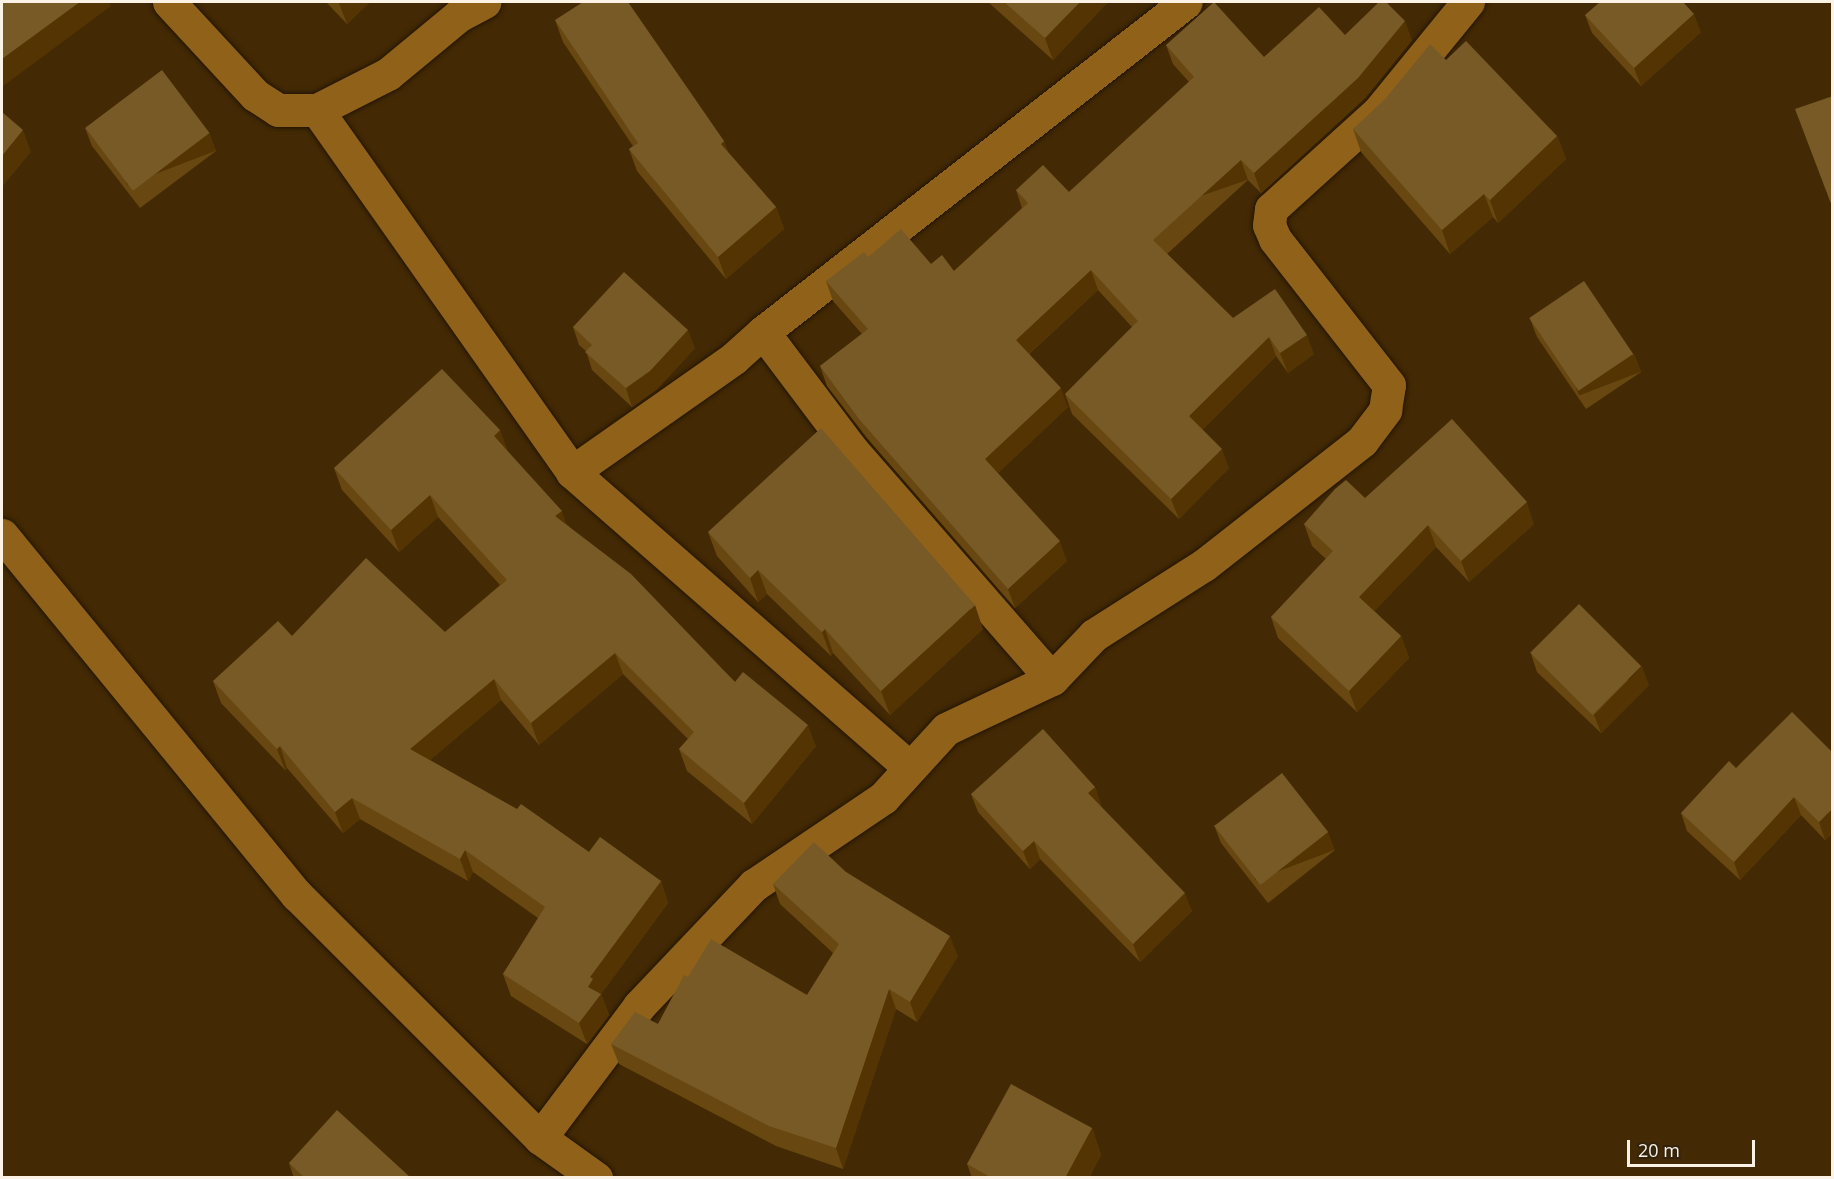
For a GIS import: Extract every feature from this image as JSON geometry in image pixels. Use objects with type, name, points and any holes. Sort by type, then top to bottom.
[{"type":"street","points":[[169,2],[255,95],[278,110],[317,110],[388,74],[458,16],[484,2]]},
{"type":"street","points":[[572,472],[734,358],[763,332],[1186,2]]},
{"type":"street","points":[[540,1137],[639,1006],[754,885],[883,798],[946,729],[1052,679],[1094,635],[1204,566],[1283,506],[1362,441],[1385,410],[1389,385],[1275,239],[1269,225],[1270,209],[1379,111],[1468,2]]},
{"type":"street","points":[[317,110],[572,472],[910,768]]},
{"type":"street","points":[[763,332],[852,450],[1052,679]]},
{"type":"street","points":[[2,535],[297,895],[540,1137],[596,1178]]},
{"type":"building","points":[[2,2],[80,2],[2,59]]},
{"type":"building","points":[[583,2],[628,2],[724,141],[721,144],[776,207],[718,257],[629,149],[638,143],[555,20]]},
{"type":"building","points":[[1004,2],[1080,2],[1045,38]]},
{"type":"building","points":[[1214,2],[1264,57],[1319,7],[1345,35],[1379,2],[1386,2],[1405,21],[1358,78],[1254,173],[1241,160],[1153,240],[1233,318],[1275,289],[1307,335],[1280,353],[1269,337],[1189,416],[1222,449],[1171,499],[1065,394],[1138,321],[1091,270],[1016,340],[1061,388],[985,459],[1060,541],[1008,589],[859,419],[820,366],[868,329],[826,281],[864,252],[868,257],[901,229],[931,264],[942,255],[954,271],[1028,203],[1016,190],[1043,165],[1069,192],[1194,77],[1166,45]]},
{"type":"building","points":[[1600,2],[1683,2],[1694,14],[1634,68],[1585,15]]},
{"type":"building","points":[[1466,41],[1557,136],[1490,200],[1484,194],[1442,230],[1353,129],[1385,99],[1430,44],[1446,60]]},
{"type":"building","points":[[162,70],[210,133],[133,191],[85,128]]},
{"type":"building","points":[[1833,96],[1833,209],[1795,109]]},
{"type":"building","points":[[2,112],[23,130],[2,156]]},
{"type":"building","points":[[624,272],[688,330],[650,371],[626,388],[585,352],[592,345],[573,327]]},
{"type":"building","points":[[1584,281],[1633,354],[1578,391],[1529,318]]},
{"type":"building","points":[[442,369],[500,430],[494,436],[562,511],[555,516],[631,574],[735,682],[743,672],[808,725],[744,803],[679,749],[694,732],[615,653],[531,723],[494,679],[410,749],[517,809],[521,804],[589,852],[600,837],[661,881],[590,977],[593,979],[588,987],[601,994],[579,1023],[503,974],[545,907],[465,850],[460,859],[352,798],[335,812],[280,746],[277,749],[213,681],[278,621],[292,636],[366,558],[445,632],[507,580],[430,495],[391,530],[334,468]]},
{"type":"building","points":[[1452,419],[1527,502],[1461,561],[1428,525],[1359,597],[1401,636],[1349,691],[1271,617],[1333,551],[1304,524],[1346,480],[1365,498]]},
{"type":"building","points":[[821,428],[975,605],[881,691],[825,629],[822,632],[758,570],[750,578],[708,532]]},
{"type":"building","points":[[1579,604],[1641,666],[1592,715],[1530,653]]},
{"type":"building","points":[[1792,712],[1833,753],[1833,808],[1819,822],[1794,797],[1734,862],[1681,813],[1729,761],[1736,768]]},
{"type":"building","points":[[1043,729],[1095,787],[1088,793],[1185,893],[1133,944],[1034,841],[1023,851],[971,794]]},
{"type":"building","points":[[1282,773],[1328,832],[1260,885],[1214,826]]},
{"type":"building","points":[[814,842],[846,872],[950,936],[910,1002],[889,989],[836,1148],[769,1126],[611,1044],[635,1012],[658,1024],[684,975],[688,977],[711,939],[807,995],[839,944],[773,884]]},
{"type":"building","points":[[1011,1084],[1092,1128],[1065,1178],[992,1178],[967,1164]]},
{"type":"building","points":[[337,1110],[411,1178],[305,1178],[289,1163]]}]
